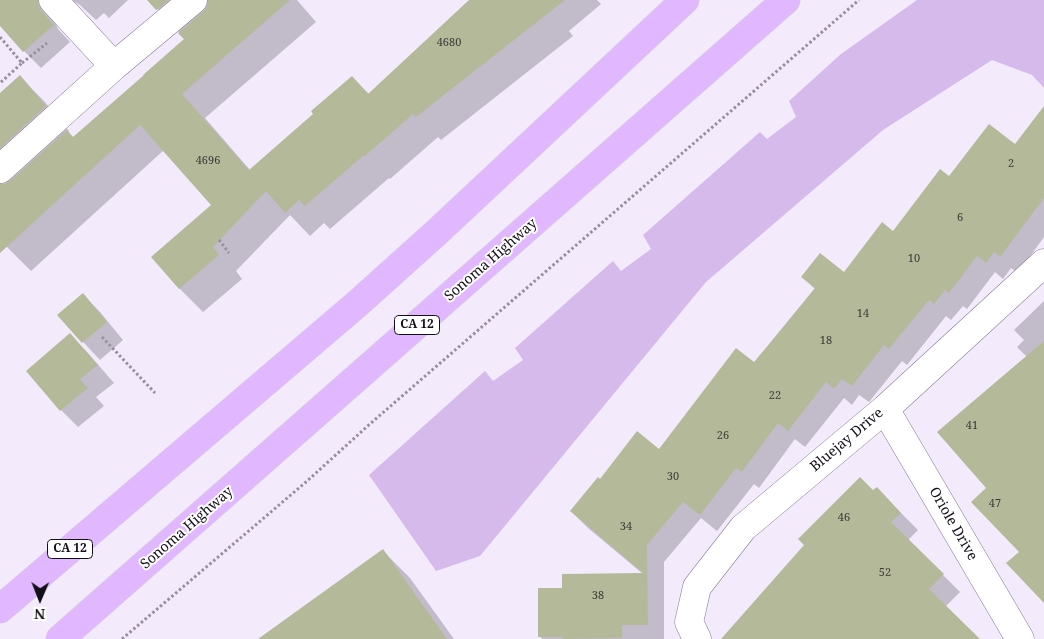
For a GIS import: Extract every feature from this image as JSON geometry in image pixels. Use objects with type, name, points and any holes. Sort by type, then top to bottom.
[{"type":"main road","name":"CA 12","points":[[0,609],[357,304],[436,233],[685,0]]},
{"type":"main road","name":"Sonoma Highway","points":[[60,639],[786,0]]},
{"type":"street","points":[[53,0],[114,66]]},
{"type":"street","points":[[0,169],[114,66],[193,0]]},
{"type":"street","name":"Bluejay Drive","points":[[697,639],[689,622],[697,587],[743,528],[885,409],[1044,263]]},
{"type":"street","name":"Oriole Drive","points":[[885,409],[1020,639]]},
{"type":"path","points":[[122,639],[306,482],[858,0]]},
{"type":"path","points":[[0,37],[22,63]]},
{"type":"path","points":[[0,83],[50,40]]},
{"type":"path","points":[[219,240],[229,253]]},
{"type":"path","points":[[102,337],[156,393]]},
{"type":"shaded area","points":[[917,0],[1044,0],[1044,88],[1032,75],[992,60],[883,130],[706,282],[480,556],[436,571],[369,475],[485,371],[493,381],[523,360],[515,348],[613,261],[621,271],[651,249],[643,235],[760,132],[767,139],[796,117],[789,101],[841,54]]},
{"type":"building","points":[[0,0],[38,0],[41,10],[54,25],[23,52],[0,26]]},
{"type":"building","points":[[147,0],[169,0],[156,10]]},
{"type":"building","points":[[208,0],[290,0],[182,94],[249,170],[313,114],[311,111],[352,76],[368,94],[469,0],[565,0],[416,117],[413,114],[305,206],[299,200],[285,213],[266,191],[213,247],[219,255],[179,289],[151,257],[211,205],[140,125],[0,253],[0,184],[10,181],[67,130],[73,137],[144,75],[184,39],[178,33],[203,12]]},
{"type":"building","points":[[20,75],[46,106],[0,148],[0,93]]},
{"type":"building","points":[[1044,106],[1044,198],[1000,257],[994,252],[986,263],[977,256],[949,293],[945,290],[934,304],[929,300],[889,349],[884,345],[852,386],[842,379],[834,389],[826,382],[788,431],[778,423],[742,472],[736,468],[700,515],[683,502],[647,545],[648,625],[622,625],[622,638],[563,639],[563,637],[538,637],[538,588],[562,588],[562,574],[643,573],[570,511],[598,477],[600,479],[637,431],[659,449],[736,348],[754,362],[765,349],[815,288],[801,277],[820,253],[844,272],[882,222],[893,231],[940,169],[949,176],[989,124],[1015,144]]},
{"type":"building","points":[[83,293],[107,322],[82,343],[57,315]]},
{"type":"building","points":[[70,333],[98,365],[80,379],[88,388],[60,411],[26,371]]},
{"type":"building","points":[[1044,341],[1044,603],[1006,563],[1019,552],[971,502],[986,488],[937,432]]},
{"type":"building","points":[[860,477],[873,490],[877,487],[901,513],[891,522],[944,574],[929,589],[980,639],[721,639],[804,545],[798,539]]},
{"type":"building","points":[[383,549],[447,639],[258,639]]}]
